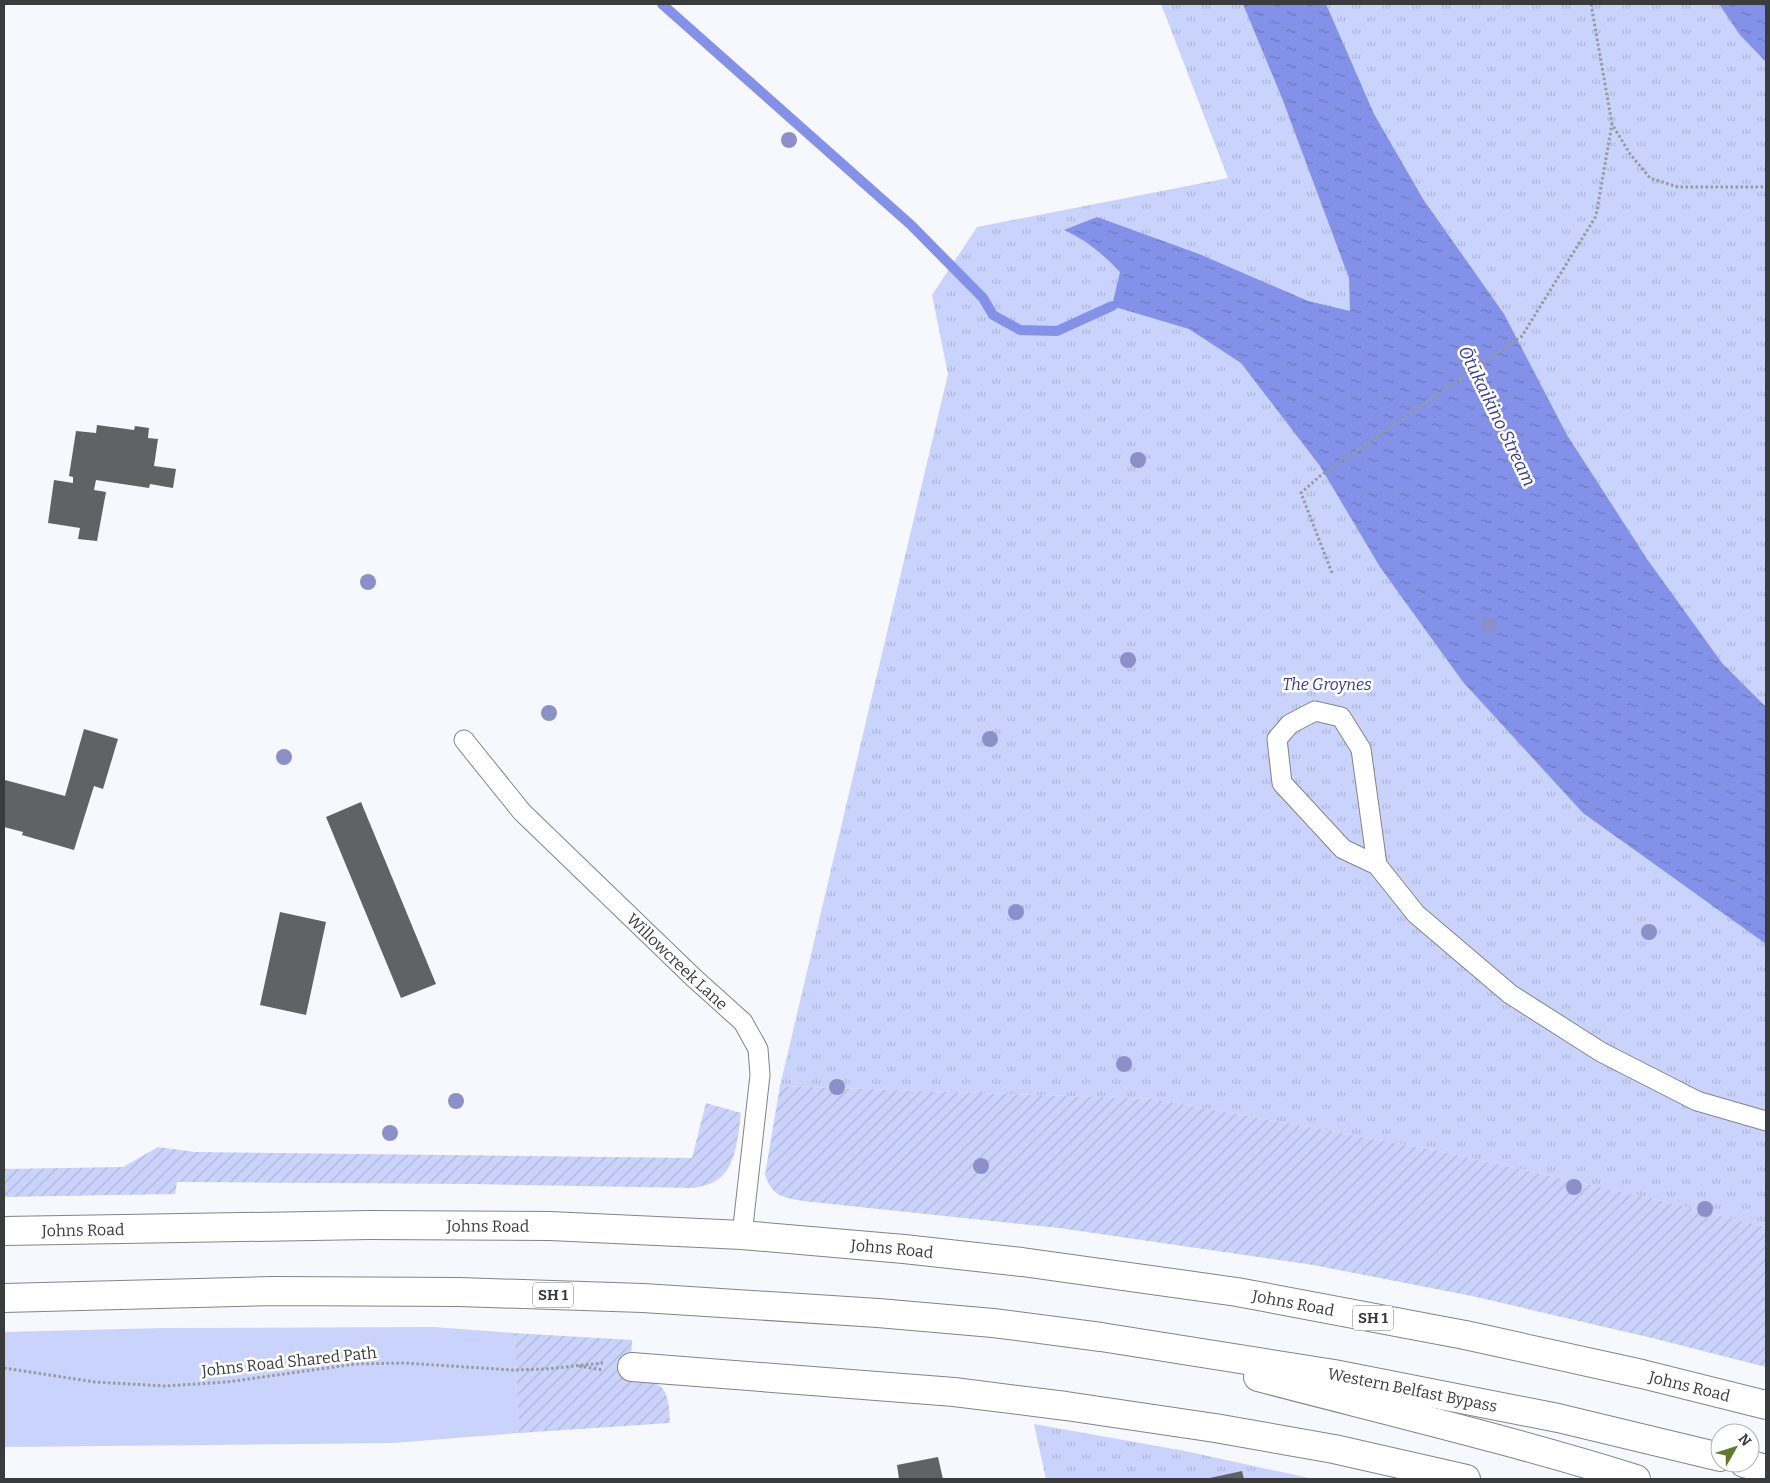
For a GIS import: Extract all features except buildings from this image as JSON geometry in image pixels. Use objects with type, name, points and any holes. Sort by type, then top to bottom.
[{"type":"main road","name":"Johns Road","points":[[4,1231],[398,1225],[550,1226],[742,1235],[904,1248],[1237,1292],[1465,1335],[1642,1374],[1766,1405]]},
{"type":"main road","name":"SH 1","points":[[4,1298],[292,1291],[459,1292],[643,1298],[878,1313],[993,1323],[1101,1337]]},
{"type":"main road","name":"Western Belfast Bypass","points":[[1101,1337],[1343,1375],[1558,1418],[1710,1455]]},
{"type":"main road","points":[[1101,1337],[1480,1435],[1636,1479]]},
{"type":"main road","points":[[632,1367],[954,1392],[1066,1406],[1216,1428],[1334,1449],[1466,1479]]},
{"type":"lane","points":[[1377,865],[1361,750],[1341,718],[1315,711],[1290,724],[1277,739],[1282,783],[1343,849],[1377,865],[1416,914],[1510,994],[1601,1052],[1697,1101],[1766,1121]]},
{"type":"lane","name":"Willowcreek Lane","points":[[464,740],[522,812],[694,978],[743,1022],[758,1049],[760,1075],[742,1235]]},
{"type":"path","points":[[1332,572],[1301,493],[1320,476],[1522,336],[1596,216],[1612,124],[1591,4]]},
{"type":"path","points":[[1612,124],[1630,154],[1650,178],[1678,186],[1766,187]]},
{"type":"path","name":"Johns Road Shared Path","points":[[4,1368],[95,1382],[165,1386],[227,1382],[355,1364],[404,1363],[513,1370],[578,1366]]},
{"type":"green space","name":"The Groynes","points":[[1161,4],[1766,4],[1766,1227],[1658,1200],[1435,1150],[1154,1099],[780,1086],[948,374],[932,295],[977,227],[1228,178]]},
{"type":"green space","points":[[780,1086],[1154,1099],[1435,1150],[1658,1200],[1766,1227],[1766,1367],[1472,1296],[1313,1265],[1059,1228],[803,1201],[784,1197],[771,1188],[765,1175]]},
{"type":"green space","points":[[706,1103],[741,1113],[739,1131],[732,1159],[723,1175],[716,1181],[694,1188],[177,1182],[175,1194],[4,1197],[4,1169],[123,1167],[158,1147],[195,1152],[692,1158]]},
{"type":"green space","points":[[434,1327],[514,1333],[519,1433],[393,1443],[4,1447],[4,1332],[164,1328]]},
{"type":"green space","points":[[514,1333],[632,1340],[630,1381],[649,1381],[664,1390],[668,1400],[670,1423],[519,1433]]},
{"type":"green space","points":[[1034,1424],[1185,1451],[1314,1479],[1046,1479]]},
{"type":"water","name":"Ōtūkaikino Stream","points":[[1243,4],[1326,4],[1374,114],[1423,199],[1504,314],[1567,435],[1647,559],[1722,663],[1766,707],[1766,944],[1583,813],[1463,682],[1380,567],[1320,466],[1241,363],[1189,329],[1112,306],[1120,272],[1094,248],[1064,230],[1097,217],[1199,254],[1308,301],[1350,311],[1349,278],[1282,98]]},
{"type":"water","points":[[1719,4],[1766,4],[1766,62],[1740,35]]},
{"type":"waterway","points":[[662,4],[911,225],[983,298],[993,315],[1020,330],[1057,331],[1112,306]]}]
